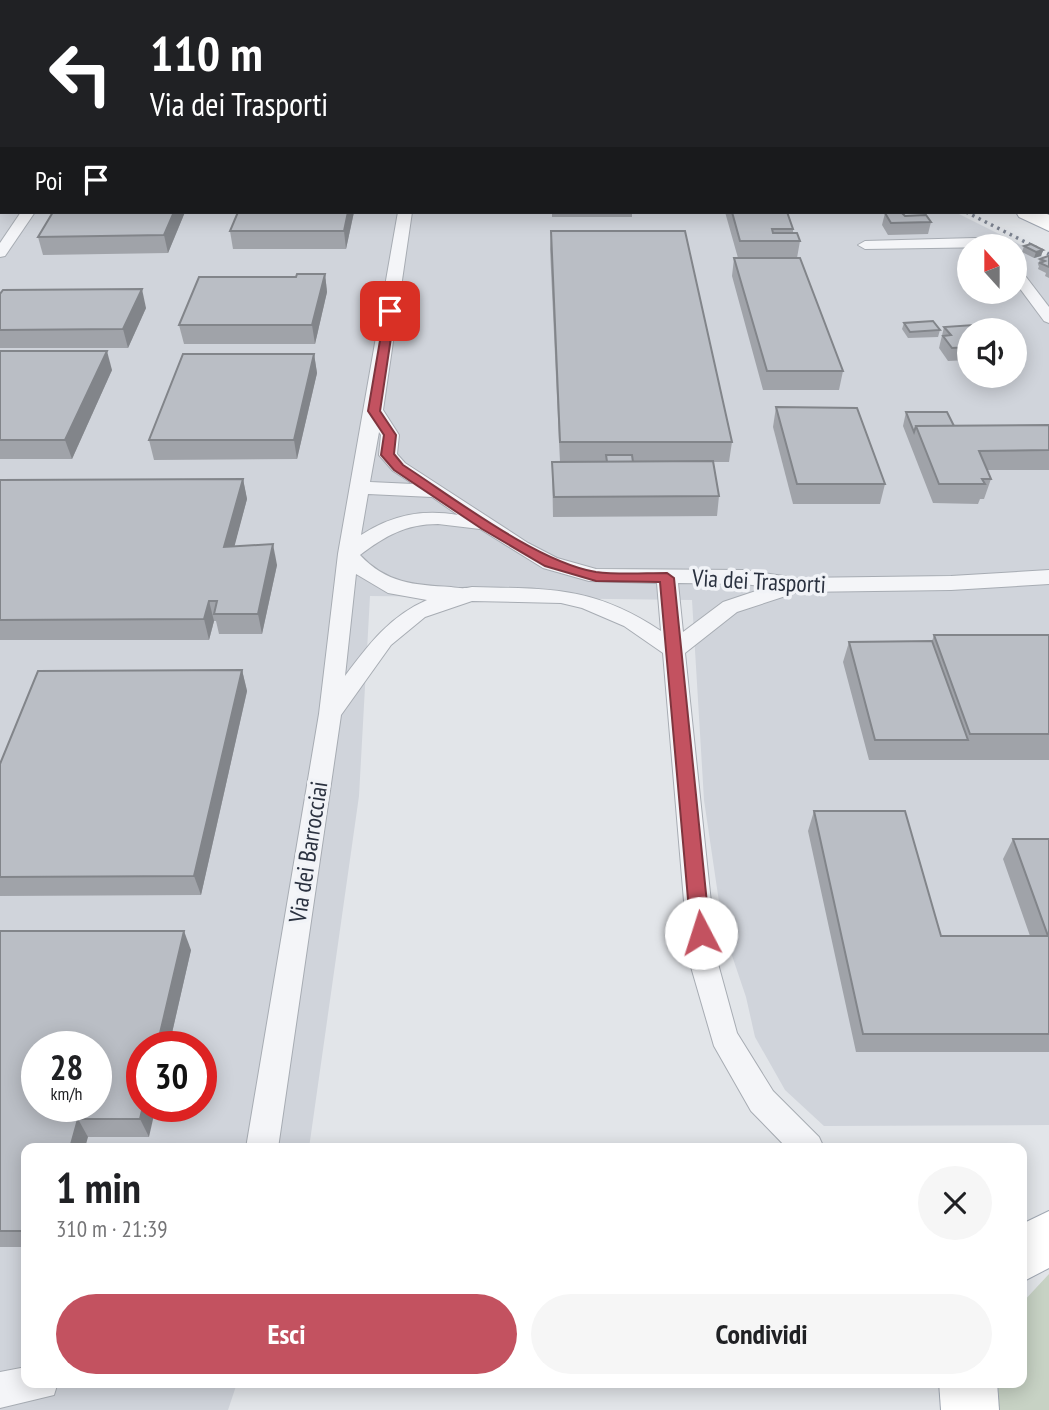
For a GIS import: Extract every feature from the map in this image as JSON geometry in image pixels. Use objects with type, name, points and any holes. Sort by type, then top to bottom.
[{"type":"main road","points":[[1031,214],[1049,224]]},
{"type":"street","points":[[0,253],[27,214]]},
{"type":"street","points":[[405,214],[374,411],[348,554],[362,572],[390,587],[431,594],[561,596],[588,602],[622,616],[674,650]]},
{"type":"street","points":[[865,245],[957,242]]},
{"type":"street","points":[[1027,288],[1049,318]]},
{"type":"street","name":"Via dei Trasporti","points":[[374,411],[390,435],[387,455],[399,467],[487,526],[550,563],[571,570],[596,576],[744,577],[796,585],[1000,581],[1049,577]]},
{"type":"street","name":"Via dei Trasporti","points":[[360,488],[422,490],[443,497]]},
{"type":"street","name":"Via dei Trasporti","points":[[348,554],[386,526],[401,520],[437,517],[487,526]]},
{"type":"street","name":"Via dei Barrocciai","points":[[263,1143],[330,714],[348,554]]},
{"type":"street","points":[[667,578],[703,960],[724,1037],[762,1101],[803,1143]]},
{"type":"street","name":"Via dei Trasporti","points":[[1000,581],[1049,589]]},
{"type":"street","points":[[674,650],[730,607],[796,585]]},
{"type":"street","points":[[330,714],[383,639],[418,612],[444,601],[472,594]]},
{"type":"street","points":[[0,1390],[21,1386]]},
{"type":"shaded area","points":[[0,214],[959,214],[999,234],[957,234],[957,304],[1027,304],[1027,248],[1049,259],[1049,1125],[824,1126],[785,1090],[755,1037],[746,997],[723,929],[704,800],[692,600],[370,596],[359,796],[310,1143],[21,1143],[21,1388],[235,1388],[228,1410],[0,1410]]},
{"type":"green space","points":[[1049,1274],[1049,1410],[999,1410],[998,1388],[1027,1388],[1027,1298]]},
{"type":"building","points":[[52,214],[173,214],[164,235],[38,237]]},
{"type":"building","points":[[237,214],[348,214],[344,231],[230,231]]},
{"type":"building","points":[[733,214],[788,214],[793,229],[772,229],[773,233],[797,233],[800,241],[740,241]]},
{"type":"building","points":[[886,214],[926,215],[931,222],[891,223]]},
{"type":"building","points":[[551,231],[685,231],[732,442],[560,442]]},
{"type":"building","points":[[1031,244],[1043,250],[1036,252],[1027,245]]},
{"type":"building","points":[[1049,256],[1049,267],[1040,263],[1045,261],[1040,259]]},
{"type":"building","points":[[734,258],[800,258],[843,371],[767,371]]},
{"type":"building","points":[[297,274],[325,274],[312,325],[179,325],[199,277],[296,277]]},
{"type":"building","points":[[142,289],[123,329],[0,330],[0,294],[3,290]]},
{"type":"building","points":[[933,321],[940,330],[910,332],[904,323]]},
{"type":"building","points":[[957,326],[957,348],[952,348],[943,336],[951,335],[944,327]]},
{"type":"building","points":[[0,351],[107,351],[65,440],[0,440]]},
{"type":"building","points":[[183,354],[314,354],[294,440],[149,440]]},
{"type":"building","points":[[776,407],[857,408],[885,484],[797,484]]},
{"type":"building","points":[[906,412],[947,412],[954,426],[916,426],[914,432]]},
{"type":"building","points":[[1049,425],[1049,450],[979,451],[991,479],[982,479],[985,484],[939,484],[916,426]]},
{"type":"building","points":[[606,455],[632,455],[633,462],[607,462]]},
{"type":"building","points":[[713,461],[719,496],[554,497],[552,462]]},
{"type":"building","points":[[243,479],[224,547],[273,544],[258,614],[214,614],[217,601],[209,601],[204,619],[0,620],[0,480]]},
{"type":"building","points":[[934,635],[1049,635],[1049,734],[970,734]]},
{"type":"building","points":[[932,641],[968,740],[875,740],[849,642]]},
{"type":"building","points":[[242,670],[194,876],[0,877],[0,764],[38,671]]},
{"type":"building","points":[[814,811],[905,811],[941,936],[1048,936],[1013,839],[1049,839],[1049,1034],[863,1034]]},
{"type":"building","points":[[0,931],[184,931],[161,1031],[126,1031],[126,1119],[112,1119],[112,1031],[21,1031],[21,1122],[77,1122],[71,1143],[21,1143],[21,1231],[0,1231]]},
{"type":"railway","points":[[970,214],[1049,254]]},
{"type":"route","points":[[390,311],[374,411],[390,435],[387,455],[399,467],[487,526],[550,563],[596,576],[667,578],[701,933]]}]
